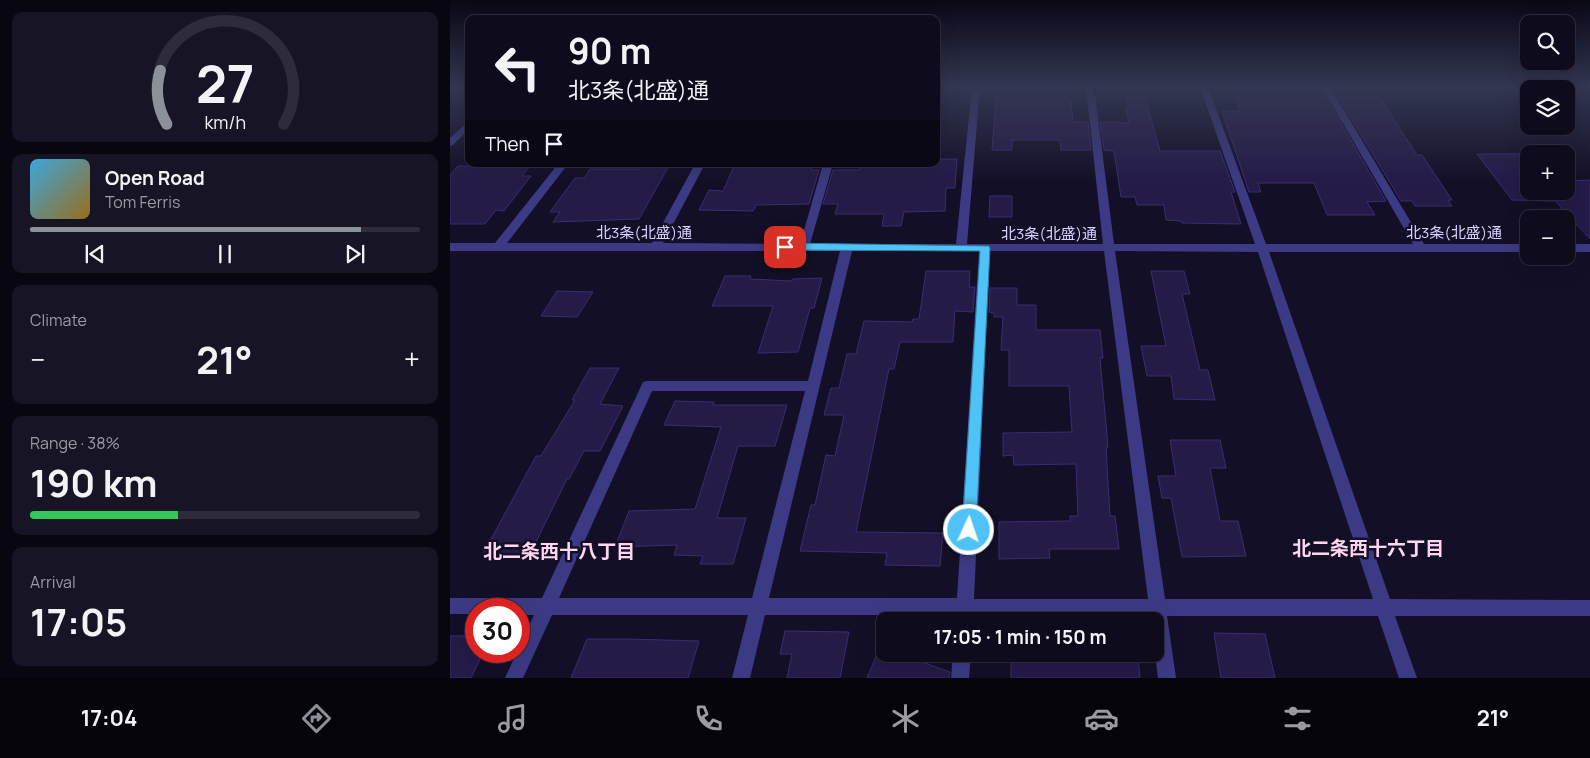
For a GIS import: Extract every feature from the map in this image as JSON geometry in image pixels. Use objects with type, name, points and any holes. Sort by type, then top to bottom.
[{"type":"street","points":[[961,248],[973,119]]},
{"type":"street","points":[[1094,119],[1109,248],[1167,678]]},
{"type":"street","points":[[1215,119],[1262,248],[1408,678]]},
{"type":"street","points":[[1345,119],[1420,247]]},
{"type":"street","points":[[450,143],[465,128]]},
{"type":"street","points":[[498,247],[561,167]]},
{"type":"street","points":[[656,247],[698,167]]},
{"type":"street","points":[[804,247],[827,167]]},
{"type":"street","name":"北3条(北盛)通","points":[[450,247],[1520,248]]},
{"type":"street","points":[[741,678],[847,247]]},
{"type":"street","points":[[964,612],[985,248]]},
{"type":"street","points":[[1575,248],[1590,248]]},
{"type":"street","points":[[514,678],[648,386],[813,386]]},
{"type":"street","points":[[450,606],[760,606],[913,612]]},
{"type":"street","points":[[1019,612],[1157,607],[1590,608]]},
{"type":"street","points":[[960,678],[961,662]]},
{"type":"building","points":[[994,119],[1073,119],[1073,122],[1088,122],[1091,150],[1061,150],[1060,140],[1012,140],[1012,150],[992,150]]},
{"type":"building","points":[[1128,119],[1151,119],[1160,151],[1220,151],[1235,192],[1231,192],[1241,224],[1182,223],[1181,221],[1166,220],[1164,205],[1137,205],[1135,197],[1121,197],[1114,151],[1104,150],[1100,122],[1129,123]]},
{"type":"building","points":[[1225,119],[1338,119],[1386,201],[1367,202],[1375,215],[1327,215],[1314,183],[1258,183],[1261,192],[1249,192]]},
{"type":"building","points":[[1352,119],[1394,119],[1417,155],[1422,155],[1452,200],[1448,200],[1452,206],[1415,206],[1412,201],[1401,201]]},
{"type":"building","points":[[1477,154],[1520,154],[1520,200],[1575,200],[1575,181],[1590,180],[1590,239],[1575,223],[1575,210],[1563,210],[1555,201],[1512,200]]},
{"type":"building","points":[[940,159],[957,159],[955,188],[946,188],[945,211],[904,212],[901,226],[882,226],[884,214],[835,214],[838,204],[823,204],[833,170],[859,170],[860,167],[940,167]]},
{"type":"building","points":[[458,166],[529,167],[522,176],[531,176],[504,211],[496,210],[485,224],[450,224],[450,175]]},
{"type":"building","points":[[641,167],[668,167],[639,219],[553,222],[560,212],[550,212],[575,178],[584,178],[590,169],[640,169]]},
{"type":"building","points":[[734,167],[812,167],[811,170],[819,170],[809,204],[756,205],[753,211],[699,210],[709,190],[723,191]]},
{"type":"building","points":[[990,196],[1012,196],[1012,217],[989,217]]},
{"type":"building","points":[[926,271],[970,271],[969,287],[975,287],[973,312],[955,311],[953,342],[900,342],[894,369],[889,369],[856,532],[943,533],[940,566],[885,565],[887,553],[800,551],[811,505],[815,505],[826,455],[835,456],[844,415],[824,415],[831,388],[839,388],[847,354],[856,354],[864,321],[912,322],[913,319],[919,319]]},
{"type":"building","points":[[1151,271],[1184,271],[1190,294],[1182,294],[1200,370],[1208,370],[1215,400],[1174,399],[1171,376],[1147,376],[1141,346],[1166,346]]},
{"type":"building","points":[[725,276],[751,276],[750,279],[792,281],[793,279],[822,278],[814,308],[810,308],[798,352],[758,353],[773,306],[712,306]]},
{"type":"building","points":[[990,288],[1017,288],[1017,305],[1036,305],[1036,330],[1100,330],[1103,358],[1100,358],[1108,447],[1106,447],[1110,516],[1115,516],[1119,549],[1049,549],[1050,558],[999,559],[999,522],[1070,521],[1070,516],[1078,516],[1076,464],[1014,465],[1013,455],[1003,456],[1003,433],[1072,432],[1069,386],[1009,386],[1009,350],[1001,350],[1003,317],[994,317],[994,313],[989,312]]},
{"type":"building","points":[[557,291],[593,292],[577,317],[541,316]]},
{"type":"building","points":[[590,368],[619,368],[600,404],[623,406],[600,451],[584,451],[569,479],[567,479],[530,554],[483,554],[536,456],[541,456],[575,400],[572,400]]},
{"type":"building","points":[[675,401],[714,402],[713,405],[787,405],[775,446],[738,446],[717,518],[746,518],[733,564],[700,564],[703,556],[674,555],[677,545],[615,547],[629,511],[695,509],[721,427],[664,425]]},
{"type":"building","points":[[1170,440],[1220,440],[1226,468],[1210,468],[1220,521],[1238,521],[1246,556],[1182,557],[1171,498],[1162,498],[1158,476],[1176,476]]},
{"type":"building","points":[[785,631],[849,632],[840,678],[787,678],[792,654],[780,654]]},
{"type":"building","points":[[1214,633],[1265,634],[1275,678],[1221,678]]},
{"type":"building","points":[[450,636],[465,636],[465,663],[478,663],[471,678],[450,678]]},
{"type":"building","points":[[587,639],[699,641],[688,678],[571,678]]},
{"type":"building","points":[[876,656],[876,662],[922,662],[950,672],[949,678],[867,678]]},
{"type":"building","points":[[1011,662],[1138,662],[1140,678],[1011,678]]},
{"type":"district","name":"北二条西十六丁目","points":[[1368,548]]},
{"type":"district","name":"北二条西十八丁目","points":[[559,551]]},
{"type":"route","points":[[785,247],[985,248],[969,530]]}]
